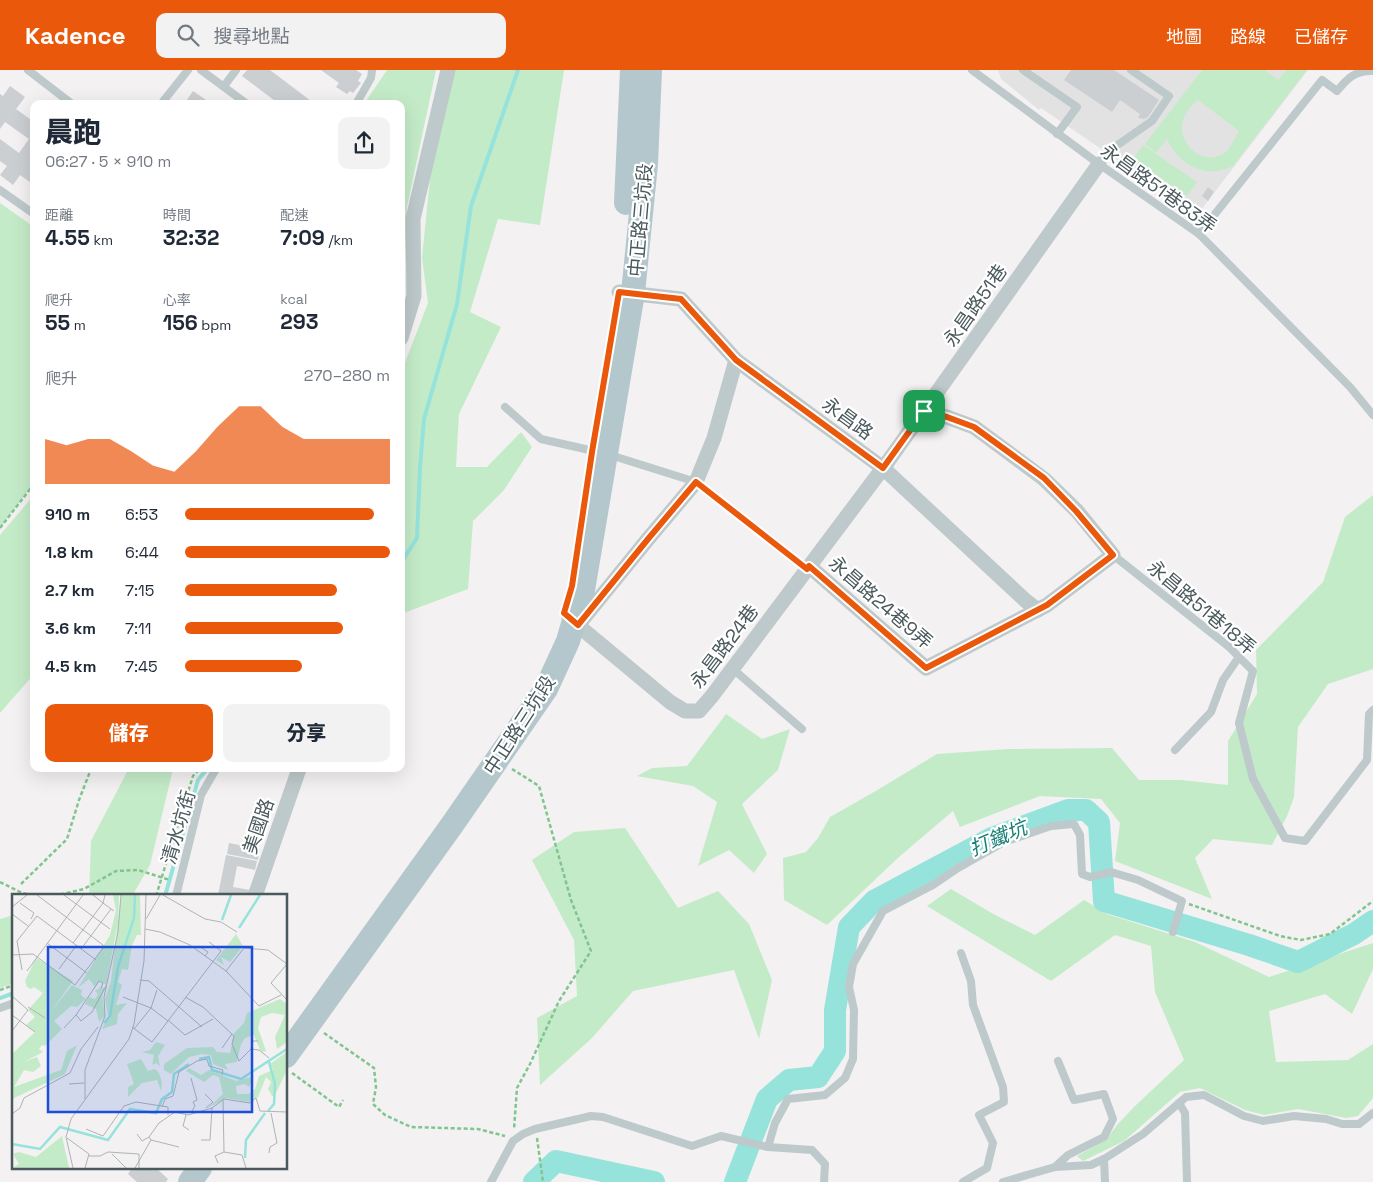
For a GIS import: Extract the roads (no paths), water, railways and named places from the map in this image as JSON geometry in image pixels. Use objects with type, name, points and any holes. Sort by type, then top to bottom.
[{"type":"main road","name":"中正路三坑段","points":[[626,293],[632,70]]},
{"type":"main road","name":"中正路三坑段","points":[[288,1029],[479,764],[550,660],[572,620],[583,590],[599,453],[646,164],[650,70]]},
{"type":"main road","name":"中正路三坑段","points":[[288,1053],[311,1024],[546,689],[568,641],[572,620]]},
{"type":"main road","points":[[190,1182],[199,1170]]},
{"type":"street","points":[[405,325],[414,296],[413,219],[448,70]]},
{"type":"street","name":"永昌路51巷","points":[[883,468],[1099,164]]},
{"type":"street","name":"永昌路","points":[[626,293],[681,299],[736,360],[883,468],[1038,610]]},
{"type":"street","points":[[572,620],[648,539],[696,482],[714,438],[736,360]]},
{"type":"street","points":[[924,411],[974,427],[1044,478],[1076,511],[1113,555],[1038,610]]},
{"type":"street","name":"永昌路24巷","points":[[572,620],[670,702],[685,712],[699,712],[883,468]]},
{"type":"street","name":"永昌路24巷9弄","points":[[808,567],[926,668],[1038,610]]},
{"type":"street","name":"美國路","points":[[256,894],[298,772]]},
{"type":"lane","points":[[28,70],[67,100]]},
{"type":"lane","points":[[164,100],[188,70]]},
{"type":"lane","points":[[200,70],[242,100]]},
{"type":"lane","points":[[224,86],[236,70]]},
{"type":"lane","points":[[358,100],[371,78],[372,70]]},
{"type":"lane","name":"永昌路51巷83弄","points":[[972,70],[1057,134],[1199,234],[1350,387],[1373,415]]},
{"type":"lane","points":[[1023,70],[1076,106],[1057,134]]},
{"type":"lane","points":[[1099,164],[1106,153],[1152,121],[1169,96],[1131,70]]},
{"type":"lane","points":[[1199,234],[1322,80],[1337,91],[1351,75],[1370,70],[1373,71]]},
{"type":"lane","points":[[0,190],[30,211]]},
{"type":"lane","points":[[505,407],[541,439],[599,453],[696,482],[808,567]]},
{"type":"lane","name":"永昌路51巷18弄","points":[[1113,555],[1228,646],[1252,671],[1239,722],[1252,779],[1284,838],[1305,840],[1370,761],[1369,714],[1373,710]]},
{"type":"lane","points":[[1175,750],[1211,712],[1224,680],[1239,657]]},
{"type":"lane","points":[[733,669],[802,729]]},
{"type":"lane","name":"清水坑街","points":[[176,894],[201,795],[214,772]]},
{"type":"lane","points":[[768,1147],[775,1123],[788,1099],[825,1095],[845,1078],[853,1059],[854,1010],[849,987],[854,964],[882,911],[933,885],[958,868],[1004,842],[1051,826],[1074,824],[1080,835],[1082,874],[1090,878],[1111,872],[1138,880],[1182,901],[1173,932]]},
{"type":"lane","points":[[961,953],[971,981],[973,1005],[1003,1087],[1004,1102],[979,1115],[993,1143],[987,1168],[963,1182]]},
{"type":"lane","points":[[0,1008],[12,1004]]},
{"type":"lane","points":[[1055,1167],[1068,1155],[1104,1137],[1113,1119],[1104,1094],[1074,1100],[1058,1061]]},
{"type":"lane","points":[[1003,1182],[1055,1167],[1090,1165],[1104,1159],[1143,1134],[1186,1097],[1204,1095],[1244,1116],[1263,1121],[1294,1116],[1326,1119],[1342,1124],[1359,1124],[1373,1113]]},
{"type":"lane","points":[[1179,1103],[1186,1113],[1187,1182]]},
{"type":"lane","points":[[491,1182],[513,1140],[535,1129],[591,1116],[603,1117],[692,1146],[720,1136],[768,1147],[812,1150],[825,1164],[824,1182]]},
{"type":"lane","points":[[1104,1159],[1105,1182]]},
{"type":"waterway","points":[[405,557],[417,538],[424,419],[457,304],[471,206],[518,70]]},
{"type":"waterway","points":[[166,894],[198,780],[205,772]]},
{"type":"waterway","name":"打鐵坑","points":[[735,1182],[767,1099],[789,1080],[818,1077],[835,1051],[835,1010],[849,927],[874,901],[992,838],[1068,810],[1086,810],[1099,822],[1104,901],[1249,945],[1298,962],[1354,934],[1373,921]]},
{"type":"waterway","points":[[0,998],[12,994]]},
{"type":"waterway","name":"打鐵坑","points":[[534,1182],[556,1161],[654,1182]]}]
